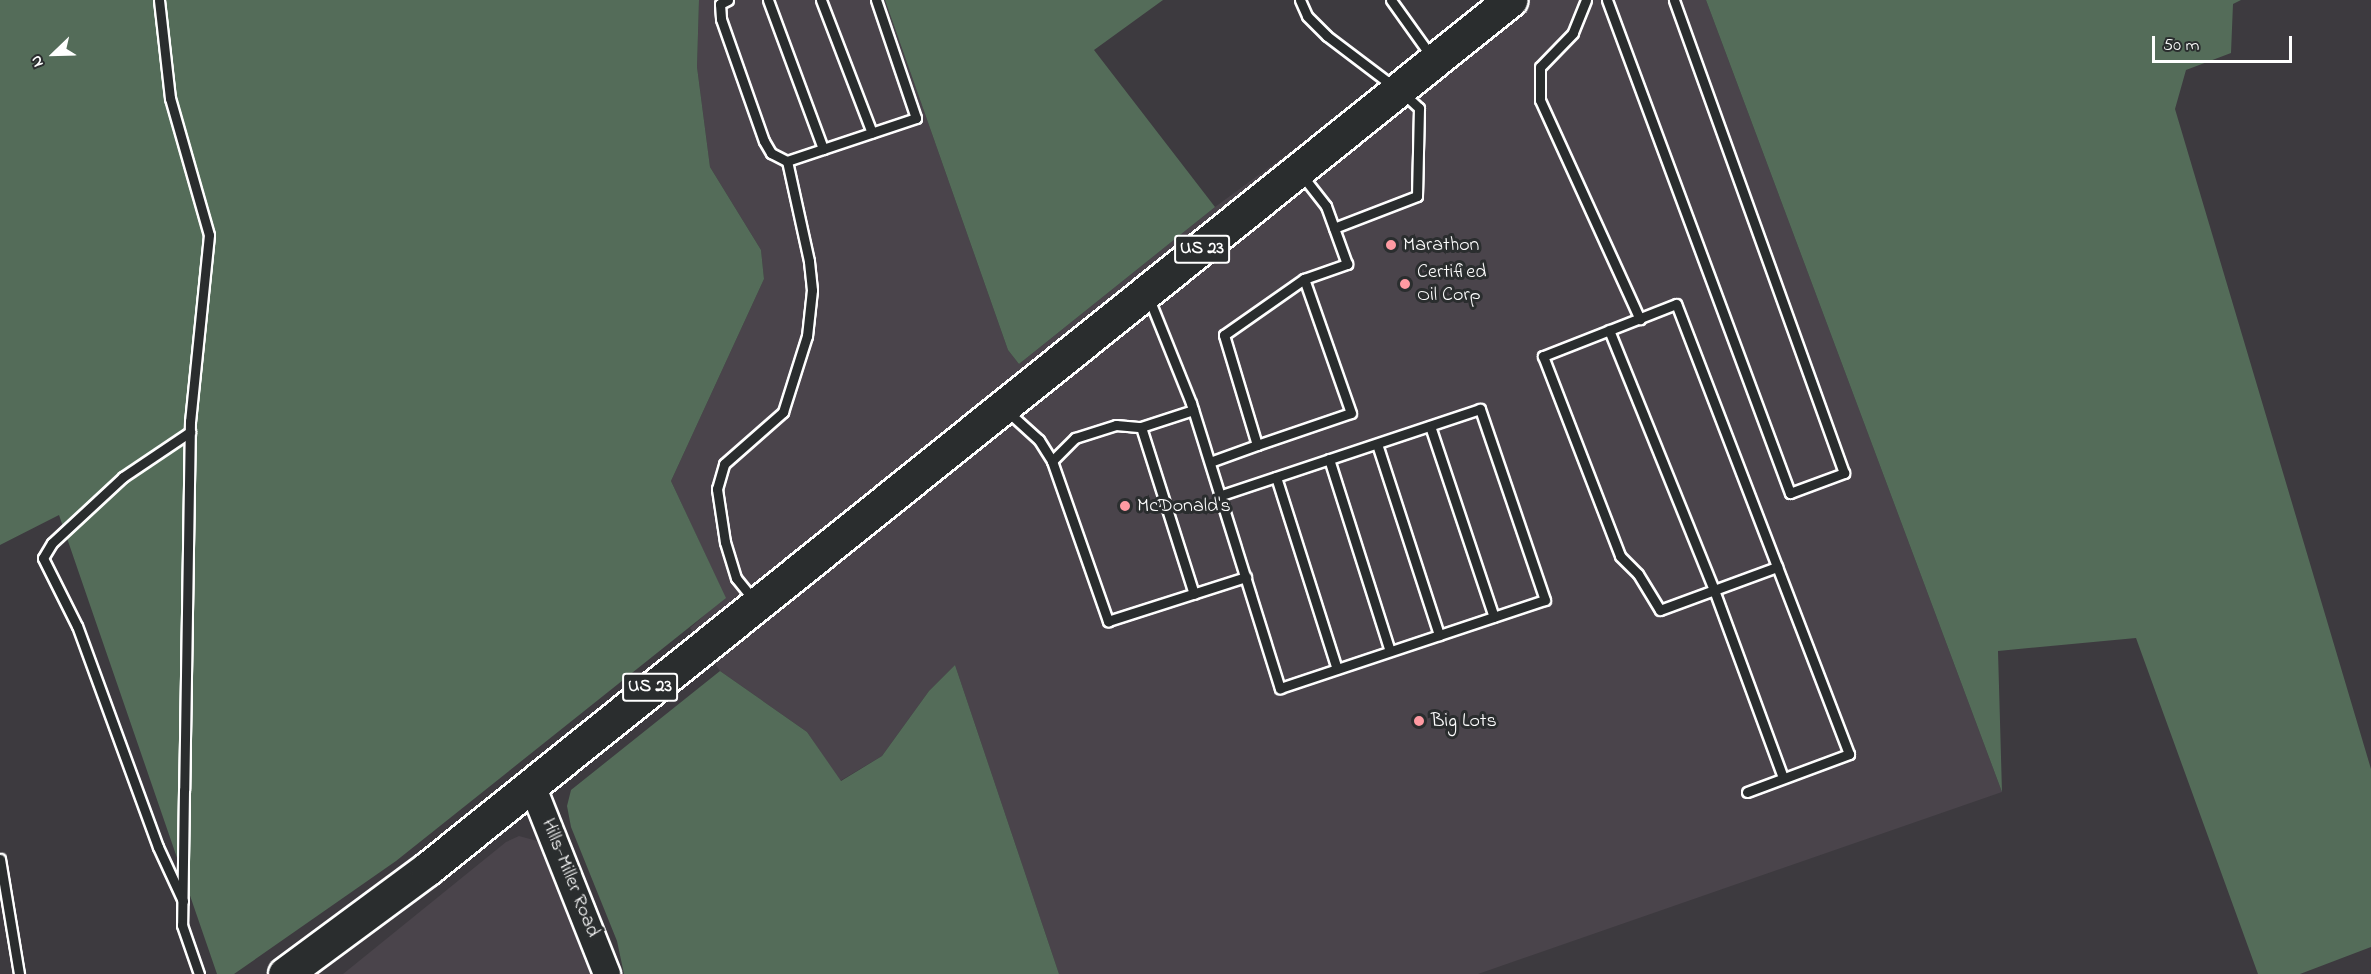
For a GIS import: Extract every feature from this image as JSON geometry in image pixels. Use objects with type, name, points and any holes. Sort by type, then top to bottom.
[{"type":"highway","name":"US 23","points":[[285,974],[427,869],[531,783],[1148,294],[1510,0]]},
{"type":"street","name":"Hills-Miller Road","points":[[531,783],[607,974]]},
{"type":"lane","points":[[159,0],[170,98],[209,235],[197,327],[190,432],[182,925],[199,974]]},
{"type":"lane","points":[[728,0],[720,4],[721,19],[765,141],[771,153],[787,161],[916,118],[876,0]]},
{"type":"lane","points":[[768,0],[823,149]]},
{"type":"lane","points":[[821,0],[872,133]]},
{"type":"lane","points":[[1300,0],[1307,16],[1327,36],[1398,89],[1419,108],[1418,196],[1334,228]]},
{"type":"lane","points":[[1391,0],[1435,60]]},
{"type":"lane","points":[[1586,0],[1573,33],[1540,66],[1540,100],[1640,319]]},
{"type":"lane","points":[[1610,1],[1790,493],[1844,473],[1674,0]]},
{"type":"lane","points":[[757,603],[736,578],[725,542],[717,489],[724,464],[783,412],[807,336],[812,290],[809,261],[787,161]]},
{"type":"lane","points":[[1257,445],[1224,334],[1304,279],[1347,264],[1326,206],[1298,170]]},
{"type":"lane","points":[[1210,462],[1351,413],[1304,279]]},
{"type":"lane","points":[[1148,294],[1193,410],[1280,688],[1545,600],[1480,409],[1221,495]]},
{"type":"lane","points":[[1747,792],[1849,754],[1677,304],[1543,356],[1620,556],[1638,574],[1660,610],[1777,567]]},
{"type":"lane","points":[[1609,330],[1714,590],[1783,778]]},
{"type":"lane","points":[[1004,408],[1039,440],[1052,461],[1108,621],[1246,578]]},
{"type":"lane","points":[[1052,461],[1075,438],[1116,425],[1141,427],[1193,410]]},
{"type":"lane","points":[[1430,426],[1494,617]]},
{"type":"lane","points":[[1141,427],[1194,594]]},
{"type":"lane","points":[[184,903],[158,847],[77,626],[43,558],[52,543],[123,477],[190,432]]},
{"type":"lane","points":[[1377,444],[1439,635]]},
{"type":"lane","points":[[1329,459],[1390,651]]},
{"type":"lane","points":[[1276,477],[1337,669]]},
{"type":"lane","points":[[0,860],[19,974]]},
{"type":"shaded area","points":[[699,0],[885,0],[1008,350],[1019,364],[1215,207],[1497,0],[1706,0],[2002,792],[1478,974],[1059,974],[955,665],[929,691],[882,756],[840,781],[807,732],[720,671],[690,628],[725,597],[671,481],[764,279],[761,250],[710,167],[697,67]]},
{"type":"shaded area","points":[[519,836],[541,842],[594,974],[343,974],[506,842]]},
{"type":"green space","points":[[0,0],[699,0],[697,67],[710,167],[761,250],[764,279],[671,481],[726,598],[396,861],[234,974],[217,974],[59,515],[0,545]]},
{"type":"green space","points":[[885,0],[1163,0],[1094,50],[1215,207],[1019,364],[1008,350]]},
{"type":"green space","points":[[1706,0],[2241,0],[2233,4],[2231,53],[2186,70],[2175,109],[2371,769],[2371,947],[2300,974],[2258,974],[2136,638],[1998,651],[2002,792]]},
{"type":"green space","points":[[955,665],[1059,974],[624,974],[617,941],[571,827],[567,806],[571,790],[720,671],[807,732],[841,781],[882,756],[929,691]]},
{"type":"place","name":"Marathon","points":[[1391,245]]},
{"type":"place","name":"Certified Oil Corp","points":[[1405,284]]},
{"type":"place","name":"McDonald's","points":[[1125,506]]},
{"type":"place","name":"Big Lots","points":[[1419,721]]}]
